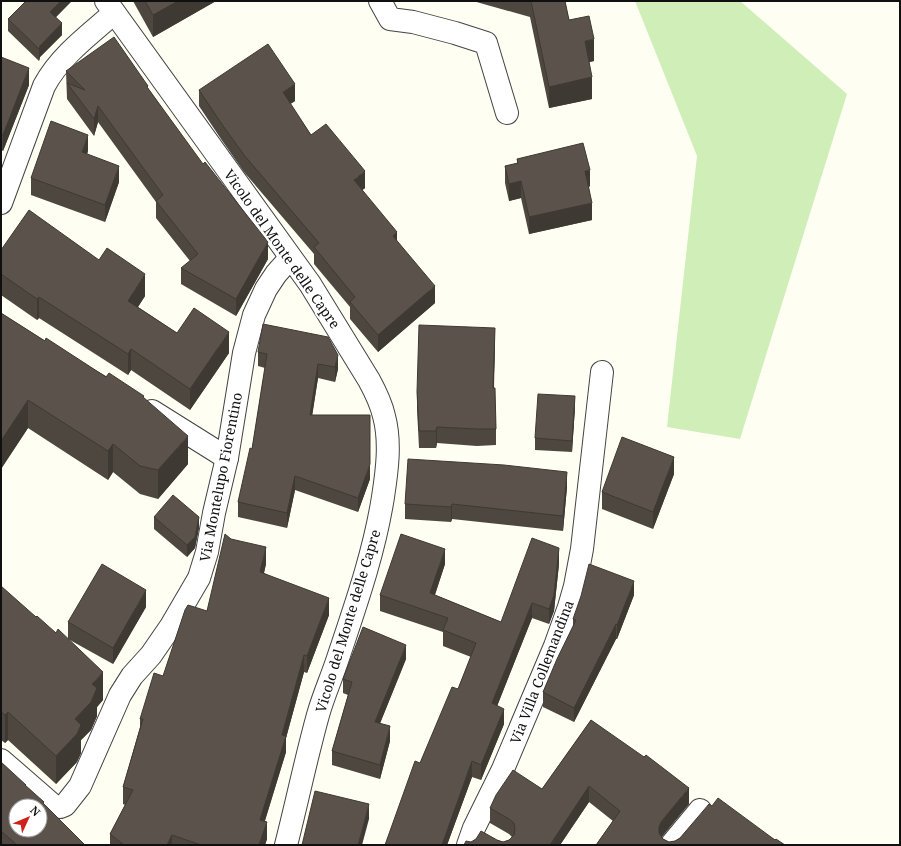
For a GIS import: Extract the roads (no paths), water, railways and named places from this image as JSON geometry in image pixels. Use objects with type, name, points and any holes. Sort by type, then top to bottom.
[{"type":"street","points":[[1,202],[44,86],[49,77],[110,7]]},
{"type":"street","name":"Vicolo del Monte delle Capre","points":[[110,7],[310,284],[369,380],[377,395],[384,415],[387,432],[388,457],[386,480],[372,554],[318,715],[286,845]]},
{"type":"street","points":[[385,10],[413,22],[486,43],[507,113]]},
{"type":"street","name":"Via Montelupo Fiorentino","points":[[1,760],[54,806],[60,807],[65,805],[80,786],[120,696],[132,676],[151,655],[171,626],[199,578],[207,552],[214,513],[227,458],[244,353],[254,316],[266,289],[276,274],[290,258]]},
{"type":"street","name":"Via Villa Collemandina","points":[[478,837],[503,769],[555,646],[569,607],[582,549],[602,372]]},
{"type":"street","points":[[134,399],[227,458]]},
{"type":"street","points":[[671,845],[700,810]]}]
